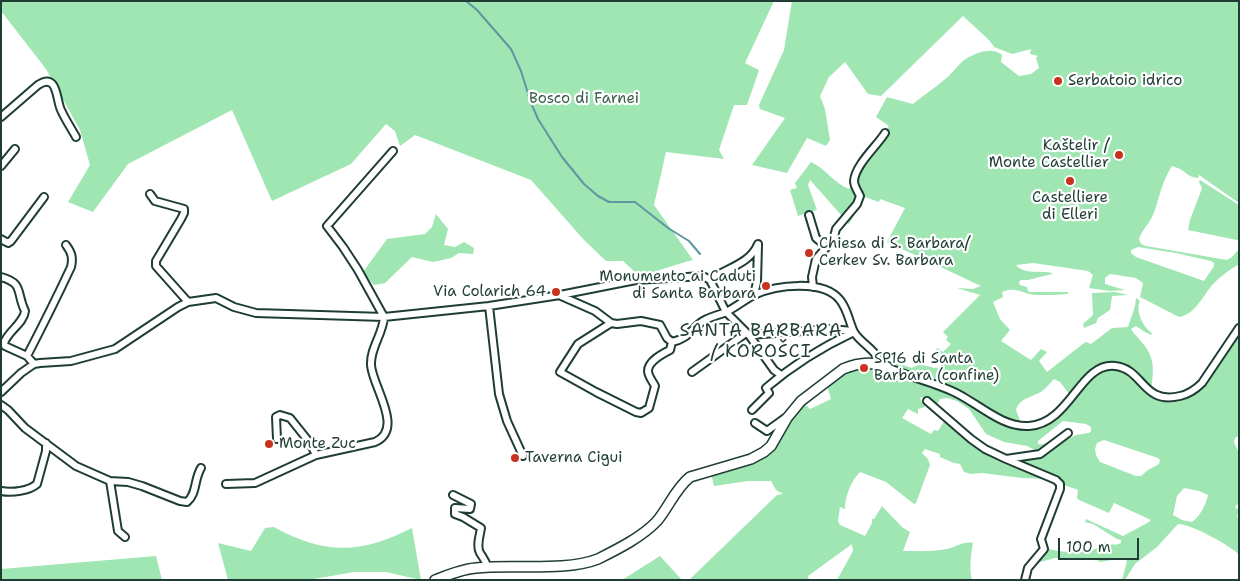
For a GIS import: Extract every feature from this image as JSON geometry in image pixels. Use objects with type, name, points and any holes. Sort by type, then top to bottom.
[{"type":"street","points":[[1,117],[38,85],[47,82],[58,91],[58,103],[76,137]]},
{"type":"street","points":[[813,287],[814,264],[826,246],[833,240],[840,224],[857,204],[860,196],[854,182],[857,173],[866,156],[885,133]]},
{"type":"street","points":[[1,166],[14,149]]},
{"type":"street","points":[[226,484],[255,484],[316,454],[375,442],[384,437],[387,414],[371,366],[373,350],[384,324],[384,317],[358,270],[326,226],[393,151]]},
{"type":"street","points":[[150,194],[155,201],[184,209],[181,219],[156,261],[156,266],[188,302]]},
{"type":"street","points":[[1,239],[8,243],[11,241],[44,196]]},
{"type":"street","points":[[809,215],[816,238],[826,246]]},
{"type":"street","points":[[710,280],[745,260],[758,244],[757,276],[754,295]]},
{"type":"street","points":[[27,356],[71,267],[73,259],[71,252],[66,246]]},
{"type":"street","points":[[1,392],[21,373],[34,364],[71,360],[115,349],[145,327],[188,302],[216,298],[234,307],[256,313],[384,317],[489,306],[549,297],[636,280],[703,276],[710,280],[726,312],[747,334],[774,370],[781,375]]},
{"type":"street","points":[[1,277],[15,282],[25,311],[25,315],[10,332],[4,343],[5,346],[27,356],[34,364]]},
{"type":"street","points":[[672,342],[686,337],[705,320],[726,312],[754,295],[776,287],[813,287],[828,291],[840,300],[854,332],[877,355],[883,366]]},
{"type":"street","points":[[560,295],[595,311],[612,323],[641,321],[660,324],[667,338],[672,342]]},
{"type":"street","points":[[489,306],[501,401],[507,421],[523,456]]},
{"type":"street","points":[[612,323],[578,344],[560,372],[596,392],[641,413],[649,408],[655,386],[648,372],[653,359],[670,350],[672,342]]},
{"type":"street","points":[[435,580],[465,570],[487,567],[561,565],[598,559],[650,527],[662,515],[684,482],[690,478],[751,459],[764,452],[771,446],[786,418],[798,401],[843,369],[857,364],[883,366],[952,391],[1010,424],[1027,426],[1044,423],[1052,419],[1089,376],[1102,367],[1115,366],[1122,368],[1136,377],[1148,390],[1162,398],[1171,398],[1195,391],[1202,384],[1239,328]]},
{"type":"street","points":[[692,372],[747,334],[830,329],[854,332]]},
{"type":"street","points":[[752,410],[768,393],[766,388],[794,365],[854,332]]},
{"type":"street","points":[[927,401],[985,449],[1056,480],[1060,484],[1060,489],[1041,539],[1044,549],[1028,568],[1025,580]]},
{"type":"street","points":[[1,405],[18,421],[76,466],[110,481],[128,482],[187,502],[193,494],[198,472],[201,468]]},
{"type":"street","points":[[277,439],[276,417],[286,416],[290,418],[310,443],[316,454]]},
{"type":"street","points":[[755,423],[768,430],[786,418]]},
{"type":"street","points":[[1006,459],[1040,454],[1068,433]]},
{"type":"street","points":[[1,491],[10,492],[35,487],[46,451],[46,443]]},
{"type":"street","points":[[110,481],[118,531],[125,537]]},
{"type":"street","points":[[453,495],[471,504],[470,509],[455,508],[455,514],[481,528],[479,552],[486,561],[487,567]]},
{"type":"green space","name":"Bosco di Farnei","points":[[1,1],[774,1],[745,63],[759,70],[747,105],[734,105],[719,150],[724,159],[666,152],[654,205],[693,260],[657,271],[637,274],[623,261],[606,261],[584,240],[531,180],[415,135],[400,146],[395,131],[386,124],[351,164],[272,201],[232,110],[128,164],[93,212],[68,202],[90,165],[80,130],[46,69],[1,11]]},
{"type":"green space","points":[[792,1],[1239,1],[1239,203],[1199,175],[1198,178],[1192,177],[1172,166],[1163,184],[1153,215],[1139,239],[1141,244],[1146,246],[1227,260],[1239,249],[1239,264],[1213,284],[1195,308],[1179,317],[1140,297],[1143,283],[1136,278],[1110,274],[1105,278],[1105,284],[1125,290],[1110,291],[1089,288],[1093,275],[1088,271],[1033,263],[1016,265],[1023,270],[1052,273],[1028,280],[1021,280],[1019,282],[1020,285],[1027,287],[1028,291],[1068,292],[1068,294],[1036,295],[1016,290],[1002,292],[1003,297],[993,302],[1000,319],[1010,330],[1001,341],[1031,360],[1041,349],[1047,352],[1039,361],[1047,372],[1084,343],[1091,344],[1112,328],[1128,327],[1136,298],[1140,301],[1139,314],[1146,327],[1152,333],[1151,335],[1136,326],[1131,329],[1144,345],[1152,360],[1151,389],[1137,374],[1125,365],[1116,362],[1107,363],[1091,372],[1070,395],[1060,382],[1054,379],[1042,391],[1023,400],[1016,410],[1021,423],[1003,417],[969,394],[887,364],[888,360],[912,368],[921,365],[938,368],[941,365],[941,361],[933,355],[937,348],[943,352],[951,344],[946,340],[948,337],[943,332],[980,295],[957,288],[973,289],[981,286],[887,242],[905,208],[880,199],[879,202],[865,197],[849,224],[810,180],[808,185],[817,210],[798,216],[790,190],[797,188],[795,183],[811,162],[849,189],[863,155],[889,126],[876,117],[887,97],[913,104],[947,78],[963,61],[972,55],[983,52],[998,52],[1002,55],[1001,62],[1019,76],[1031,74],[1039,68],[1036,58],[1038,56],[1030,54],[1031,49],[1012,54],[994,47],[963,16],[881,96],[868,94],[845,62],[829,77],[820,96],[825,109],[830,140],[826,146],[807,138],[787,173],[752,165],[785,118],[760,109],[759,105],[784,50]],"holes":[[[1138,247],[1211,261],[1214,263],[1214,266],[1204,281],[1136,257],[1131,253],[1131,250]]]},
{"type":"green space","points":[[1200,180],[1239,205],[1239,241],[1188,230],[1202,188]]},
{"type":"green space","points":[[436,214],[448,229],[444,245],[455,247],[464,242],[474,248],[473,254],[459,253],[451,258],[433,262],[412,257],[385,283],[374,285],[363,272],[387,239],[425,234],[432,227]]},
{"type":"green space","points":[[1115,292],[1128,295],[1112,296],[1110,310],[1098,318],[1096,323],[1084,328],[1083,324],[1093,315],[1092,293]]},
{"type":"green space","points":[[1239,333],[1239,436],[1235,438],[1234,442],[1239,453],[1239,501],[1235,508],[1239,509],[1237,517],[1239,518],[1239,554],[1201,531],[1178,524],[1157,547],[1135,564],[1125,580],[1122,580],[1127,561],[1123,558],[1100,562],[1097,560],[1055,558],[1033,564],[1045,548],[1067,552],[1084,552],[1098,547],[1104,542],[1115,545],[1121,543],[1121,540],[1093,524],[1085,522],[1086,519],[1123,536],[1151,520],[1114,503],[1109,513],[1079,500],[1077,498],[1078,490],[1047,479],[964,472],[960,464],[925,449],[922,453],[928,459],[930,465],[916,503],[914,504],[886,482],[860,472],[849,489],[845,509],[840,507],[838,521],[840,525],[865,536],[872,523],[872,519],[874,519],[882,506],[902,527],[910,532],[903,551],[936,551],[973,543],[970,566],[972,580],[837,580],[853,551],[852,544],[808,576],[809,580],[689,580],[777,495],[783,494],[776,490],[771,481],[748,481],[714,486],[711,473],[753,460],[782,431],[803,403],[810,409],[831,399],[827,386],[839,374],[865,366],[895,377],[898,374],[929,388],[948,392],[948,395],[965,401],[1005,426],[1023,430],[1034,429],[1044,426],[1060,415],[1091,378],[1097,372],[1104,369],[1115,369],[1125,373],[1144,390],[1166,402],[1179,401],[1194,394],[1199,390]],"holes":[[[921,397],[934,406],[937,405],[940,399],[947,398],[957,401],[969,409],[986,434],[1004,442],[1027,446],[1038,452],[1054,441],[1052,439],[1040,444],[1038,444],[1038,441],[1063,421],[1086,424],[1091,427],[1091,431],[1076,435],[1043,455],[1021,462],[1013,467],[994,459],[976,448],[945,420],[938,431],[934,430],[931,434],[902,418],[908,409],[918,414],[918,409],[925,407]],[[1104,440],[1158,458],[1160,460],[1159,464],[1141,476],[1136,476],[1100,462],[1095,449],[1097,443]],[[1184,488],[1208,495],[1198,517],[1192,522],[1182,520],[1173,515],[1177,496]]]},
{"type":"green space","points":[[274,527],[310,543],[343,548],[376,543],[412,528],[421,580],[386,572],[354,572],[308,580],[228,580],[218,543],[251,551],[265,528]]},
{"type":"green space","points":[[156,556],[162,580],[1,580],[1,569]]},
{"type":"green space","points":[[660,556],[682,580],[622,580]]},
{"type":"waterway","points":[[466,1],[477,10],[511,49],[538,119],[562,157],[584,184],[598,196],[609,202],[635,202],[668,228],[689,241],[700,254]]},
{"type":"place","name":"Serbatoio idrico","points":[[1058,81]]},
{"type":"place","name":"Kaštelir / Monte Castellier","points":[[1119,155]]},
{"type":"place","name":"Castelliere di Elleri","points":[[1070,181]]},
{"type":"place","name":"Chiesa di S. Barbara/ Cerkev Sv. Barbara","points":[[809,253]]},
{"type":"place","name":"Monumento ai Caduti di Santa Barbara","points":[[766,286]]},
{"type":"place","name":"Via Colarich 64","points":[[556,292]]},
{"type":"place","name":"SP16 di Santa Barbara (confine)","points":[[864,368]]},
{"type":"place","name":"Monte Zuc","points":[[269,444]]},
{"type":"place","name":"Taverna Cigui","points":[[515,458]]},
{"type":"district","name":"SANTA BARBARA / KOROŠCI","points":[[761,341]]}]
